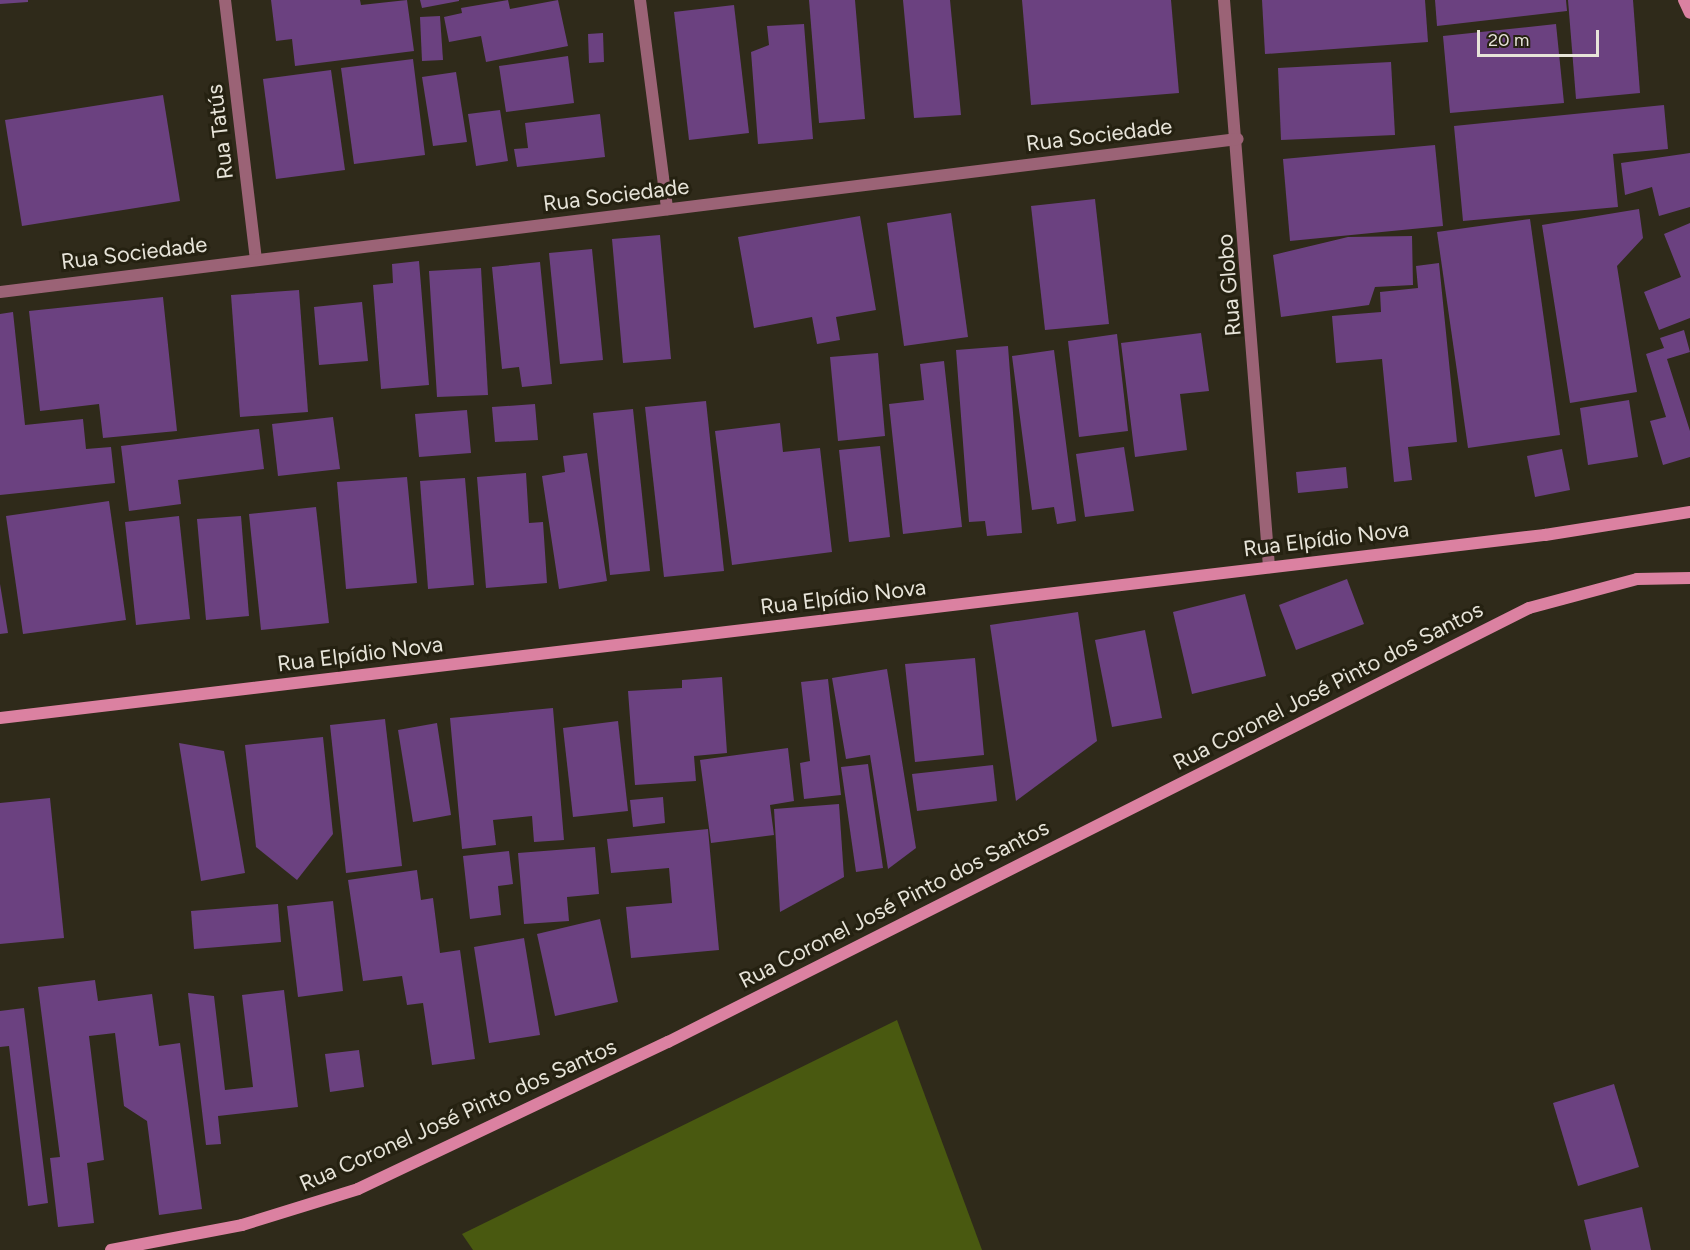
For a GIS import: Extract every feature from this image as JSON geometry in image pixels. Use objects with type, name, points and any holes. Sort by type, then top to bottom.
[{"type":"street","name":"Rua Tatús","points":[[225,0],[256,259]]},
{"type":"street","points":[[640,0],[667,209]]},
{"type":"street","name":"Rua Globo","points":[[1224,0],[1238,139],[1269,567]]},
{"type":"street","points":[[1684,0],[1690,14]]},
{"type":"street","name":"Rua Sociedade","points":[[0,292],[1238,139]]},
{"type":"street","name":"Rua Elpídio Nova","points":[[0,718],[1269,567],[1690,512]]},
{"type":"street","name":"Rua Coronel José Pinto dos Santos","points":[[111,1250],[127,1249],[292,1213],[358,1189],[668,1042],[1529,608],[1637,579],[1689,578]]},
{"type":"green space","points":[[897,1020],[982,1250],[473,1250],[462,1234]]},
{"type":"building","points":[[0,0],[28,0],[28,2],[0,4]]},
{"type":"building","points":[[271,0],[360,0],[361,5],[407,0],[414,51],[295,66],[292,39],[276,41]]},
{"type":"building","points":[[420,0],[459,0],[459,1],[422,8]]},
{"type":"building","points":[[508,0],[510,9],[558,0],[568,46],[486,62],[481,36],[449,42],[444,17],[462,13],[461,8]]},
{"type":"building","points":[[809,0],[855,0],[865,119],[819,123]]},
{"type":"building","points":[[903,0],[950,0],[961,115],[914,118]]},
{"type":"building","points":[[1022,0],[1171,0],[1179,93],[1031,105]]},
{"type":"building","points":[[1262,0],[1425,0],[1428,42],[1265,54]]},
{"type":"building","points":[[1435,0],[1566,0],[1567,11],[1437,26]]},
{"type":"building","points":[[1568,0],[1633,0],[1640,93],[1576,99]]},
{"type":"building","points":[[734,5],[749,133],[689,140],[674,12]]},
{"type":"building","points":[[440,16],[443,60],[422,61],[420,17]]},
{"type":"building","points":[[804,24],[813,139],[758,144],[751,52],[769,45],[767,26]]},
{"type":"building","points":[[1556,24],[1564,103],[1450,113],[1443,36]]},
{"type":"building","points":[[603,33],[604,62],[589,63],[588,34]]},
{"type":"building","points":[[568,56],[574,103],[506,112],[499,66]]},
{"type":"building","points":[[413,59],[425,155],[354,164],[341,68]]},
{"type":"building","points":[[1391,62],[1395,135],[1281,140],[1278,68]]},
{"type":"building","points":[[331,70],[345,170],[276,179],[263,79]]},
{"type":"building","points":[[456,72],[467,142],[433,146],[422,77]]},
{"type":"building","points":[[163,95],[180,201],[22,226],[5,120]]},
{"type":"building","points":[[1664,105],[1668,149],[1613,154],[1618,207],[1463,221],[1454,126]]},
{"type":"building","points":[[500,110],[508,161],[476,166],[468,114]]},
{"type":"building","points":[[600,114],[605,157],[517,167],[514,149],[528,148],[525,123]]},
{"type":"building","points":[[1435,145],[1443,226],[1290,241],[1283,159]]},
{"type":"building","points":[[1690,153],[1690,207],[1659,216],[1652,187],[1625,195],[1621,163]]},
{"type":"building","points":[[1095,199],[1109,324],[1045,330],[1031,206]]},
{"type":"building","points":[[1639,209],[1643,238],[1617,266],[1637,392],[1570,403],[1542,225]]},
{"type":"building","points":[[951,213],[968,337],[904,346],[887,223]]},
{"type":"building","points":[[860,216],[876,310],[836,317],[840,340],[817,344],[812,317],[754,328],[738,237]]},
{"type":"building","points":[[1530,219],[1560,435],[1468,448],[1437,232]]},
{"type":"building","points":[[1690,223],[1690,318],[1659,330],[1644,292],[1681,277],[1664,234]]},
{"type":"building","points":[[660,235],[671,359],[623,363],[612,239]]},
{"type":"building","points":[[1412,236],[1413,285],[1375,287],[1369,305],[1281,317],[1273,255],[1348,237]]},
{"type":"building","points":[[592,249],[603,360],[560,364],[549,253]]},
{"type":"building","points":[[419,261],[429,385],[381,389],[373,285],[393,283],[392,264]]},
{"type":"building","points":[[540,262],[552,384],[522,387],[519,367],[502,369],[492,267]]},
{"type":"building","points":[[1439,263],[1457,442],[1408,447],[1412,480],[1394,482],[1382,359],[1336,363],[1332,316],[1381,312],[1380,292],[1418,288],[1416,266]]},
{"type":"building","points":[[481,268],[488,395],[437,397],[429,271]]},
{"type":"building","points":[[299,290],[308,412],[240,417],[231,295]]},
{"type":"building","points":[[163,297],[177,431],[103,438],[99,404],[40,411],[29,311]]},
{"type":"building","points":[[362,302],[368,361],[319,365],[314,307]]},
{"type":"building","points":[[13,312],[25,425],[83,419],[86,449],[111,447],[115,483],[0,495],[0,314]]},
{"type":"building","points":[[1684,330],[1690,352],[1667,359],[1690,431],[1690,457],[1663,465],[1650,421],[1666,417],[1646,354],[1664,348],[1660,338]]},
{"type":"building","points":[[1201,333],[1209,391],[1180,394],[1187,450],[1135,457],[1121,343]]},
{"type":"building","points":[[1117,334],[1128,431],[1079,437],[1068,341]]},
{"type":"building","points":[[1008,346],[1022,533],[987,536],[985,521],[969,522],[956,350]]},
{"type":"building","points":[[1054,350],[1076,521],[1057,524],[1054,507],[1032,510],[1012,356]]},
{"type":"building","points":[[878,353],[885,436],[838,441],[830,357]]},
{"type":"building","points":[[944,361],[962,527],[903,534],[889,404],[924,400],[920,364]]},
{"type":"building","points":[[1629,400],[1638,457],[1588,465],[1580,408]]},
{"type":"building","points":[[706,401],[724,571],[664,577],[645,407]]},
{"type":"building","points":[[535,404],[538,440],[495,442],[492,407]]},
{"type":"building","points":[[633,409],[650,571],[610,575],[593,413]]},
{"type":"building","points":[[467,410],[471,453],[419,457],[415,414]]},
{"type":"building","points":[[333,417],[340,469],[278,476],[272,424]]},
{"type":"building","points":[[780,423],[783,452],[820,448],[832,552],[732,565],[715,431]]},
{"type":"building","points":[[259,429],[264,469],[178,480],[181,504],[129,511],[121,446]]},
{"type":"building","points":[[880,446],[890,537],[849,542],[839,450]]},
{"type":"building","points":[[1124,447],[1134,511],[1085,517],[1076,454]]},
{"type":"building","points":[[1562,449],[1570,490],[1535,497],[1527,456]]},
{"type":"building","points":[[587,453],[607,581],[559,589],[542,476],[565,472],[563,456]]},
{"type":"building","points":[[1346,467],[1348,488],[1298,493],[1296,472]]},
{"type":"building","points":[[526,473],[529,523],[543,522],[547,583],[486,588],[477,477]]},
{"type":"building","points":[[407,477],[417,583],[346,589],[337,482]]},
{"type":"building","points":[[465,478],[474,585],[428,589],[420,481]]},
{"type":"building","points":[[109,501],[126,620],[23,634],[6,516]]},
{"type":"building","points":[[316,507],[329,623],[261,630],[249,514]]},
{"type":"building","points":[[179,516],[190,619],[136,625],[125,522]]},
{"type":"building","points":[[241,516],[249,616],[206,620],[197,519]]},
{"type":"building","points":[[1347,579],[1364,624],[1296,650],[1279,605]]},
{"type":"building","points":[[0,584],[8,633],[0,634]]},
{"type":"building","points":[[1245,594],[1266,676],[1192,694],[1173,612]]},
{"type":"building","points":[[1078,612],[1097,741],[1016,801],[990,625]]},
{"type":"building","points":[[1145,630],[1162,718],[1112,727],[1095,640]]},
{"type":"building","points":[[975,658],[984,755],[915,762],[905,664]]},
{"type":"building","points":[[887,669],[916,848],[888,869],[870,755],[846,759],[832,678]]},
{"type":"building","points":[[722,677],[727,753],[694,756],[696,781],[635,785],[628,691],[682,688],[682,680]]},
{"type":"building","points":[[828,679],[841,795],[804,799],[800,763],[810,761],[801,682]]},
{"type":"building","points":[[553,708],[564,840],[534,842],[532,816],[493,820],[496,845],[462,849],[450,718]]},
{"type":"building","points":[[385,719],[402,866],[346,873],[330,725]]},
{"type":"building","points":[[618,721],[628,811],[573,817],[563,728]]},
{"type":"building","points":[[437,723],[451,815],[413,822],[398,730]]},
{"type":"building","points":[[323,737],[333,834],[297,880],[256,847],[245,745]]},
{"type":"building","points":[[179,743],[224,751],[245,873],[201,881]]},
{"type":"building","points":[[788,748],[794,801],[770,805],[774,835],[711,843],[700,760]]},
{"type":"building","points":[[868,764],[883,868],[856,872],[841,767]]},
{"type":"building","points":[[993,765],[997,801],[917,811],[912,774]]},
{"type":"building","points":[[663,797],[665,823],[633,827],[630,800]]},
{"type":"building","points":[[50,798],[64,938],[0,944],[0,803]]},
{"type":"building","points":[[839,804],[844,877],[780,912],[774,809]]},
{"type":"building","points":[[708,829],[719,950],[631,958],[626,907],[672,903],[669,868],[611,873],[607,839]]},
{"type":"building","points":[[595,847],[599,894],[567,897],[569,921],[524,924],[518,853]]},
{"type":"building","points":[[509,851],[513,884],[498,886],[501,915],[470,919],[463,856]]},
{"type":"building","points":[[417,870],[421,900],[433,898],[440,953],[460,950],[475,1059],[432,1065],[423,1003],[407,1005],[402,976],[363,981],[348,880]]},
{"type":"building","points":[[333,901],[343,991],[298,997],[287,906]]},
{"type":"building","points":[[278,904],[281,942],[194,949],[191,911]]},
{"type":"building","points":[[600,919],[618,1002],[555,1016],[537,934]]},
{"type":"building","points":[[524,938],[540,1035],[489,1043],[474,947]]},
{"type":"building","points":[[95,980],[98,1001],[152,994],[159,1046],[180,1043],[202,1209],[159,1215],[147,1121],[124,1106],[115,1033],[89,1036],[104,1160],[87,1163],[94,1223],[58,1227],[50,1158],[60,1157],[38,987]]},
{"type":"building","points":[[284,990],[298,1107],[218,1116],[221,1144],[206,1145],[188,993],[214,996],[225,1090],[253,1087],[242,995]]},
{"type":"building","points":[[24,1008],[48,1203],[28,1206],[9,1046],[0,1047],[0,1011]]},
{"type":"building","points":[[359,1050],[364,1087],[330,1092],[325,1054]]},
{"type":"building","points":[[1614,1084],[1639,1167],[1578,1186],[1553,1103]]},
{"type":"building","points":[[1642,1207],[1651,1250],[1591,1250],[1584,1220]]}]
